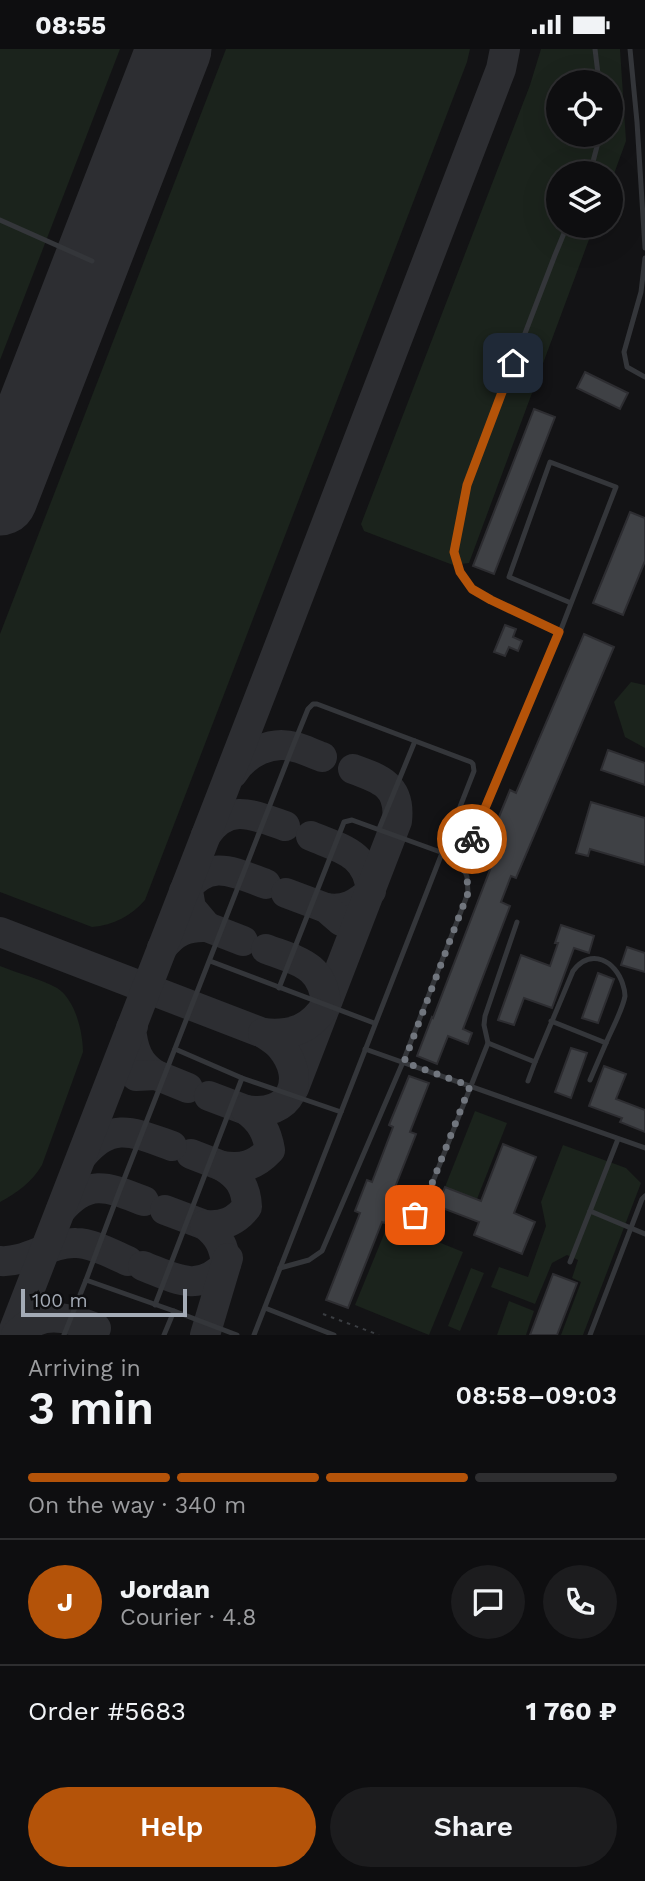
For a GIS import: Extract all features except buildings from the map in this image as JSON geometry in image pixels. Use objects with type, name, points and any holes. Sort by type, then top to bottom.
[{"type":"lane","points":[[595,49],[598,70]]},
{"type":"lane","points":[[630,49],[645,248]]},
{"type":"lane","points":[[0,220],[92,261]]},
{"type":"lane","points":[[559,632],[472,589],[460,572],[454,552],[467,485],[562,238]]},
{"type":"lane","points":[[645,258],[641,292],[624,352],[627,367],[645,377]]},
{"type":"lane","points":[[460,858],[466,853],[571,603],[616,488],[550,462],[509,577],[571,603]]},
{"type":"lane","points":[[64,1335],[310,706],[317,704],[471,762],[474,767],[471,781],[254,1335]]},
{"type":"lane","points":[[379,829],[415,741]]},
{"type":"lane","points":[[279,988],[342,825],[348,820],[460,858]]},
{"type":"lane","points":[[280,1268],[309,1260],[322,1251],[404,1062],[468,893],[467,877],[460,858]]},
{"type":"lane","points":[[401,1213],[415,1215],[422,1209],[488,1043],[485,1016],[517,922]]},
{"type":"lane","points":[[528,1081],[573,971],[578,963],[599,958],[609,963],[620,977],[625,996],[590,1080]]},
{"type":"lane","points":[[210,961],[374,1023]]},
{"type":"lane","points":[[551,1021],[606,1043]]},
{"type":"lane","points":[[488,1043],[535,1062]]},
{"type":"lane","points":[[175,1049],[242,1078],[341,1112]]},
{"type":"lane","points":[[365,1049],[645,1149]]},
{"type":"lane","points":[[155,1305],[242,1078]]},
{"type":"lane","points":[[570,1262],[618,1139]]},
{"type":"lane","points":[[590,1335],[630,1228],[645,1196]]},
{"type":"lane","points":[[590,1211],[645,1234]]},
{"type":"lane","points":[[86,1280],[237,1335]]},
{"type":"lane","points":[[265,1308],[334,1335]]},
{"type":"lane","points":[[164,1335],[174,1311]]},
{"type":"path","points":[[323,1314],[379,1335]]},
{"type":"shaded area","points":[[0,49],[120,49],[0,360]]},
{"type":"shaded area","points":[[226,49],[470,49],[145,900],[122,919],[92,927],[0,892],[0,634]]},
{"type":"shaded area","points":[[541,49],[620,49],[621,70],[546,70],[546,147],[623,147],[623,95],[626,141],[619,161],[546,161],[546,238],[590,238],[469,563],[453,565],[364,531],[361,524],[530,85]]},
{"type":"shaded area","points":[[631,682],[645,685],[645,748],[625,737],[614,702]]},
{"type":"shaded area","points":[[0,966],[44,982],[63,993],[77,1017],[83,1052],[42,1165],[24,1187],[0,1202]]},
{"type":"shaded area","points":[[475,1111],[507,1123],[477,1199],[445,1187]]},
{"type":"shaded area","points":[[563,1145],[626,1168],[641,1183],[583,1335],[561,1335],[581,1282],[572,1278],[578,1260],[567,1255],[552,1263],[535,1304],[491,1287],[499,1267],[528,1277],[546,1226],[541,1202]]},
{"type":"shaded area","points":[[389,1222],[463,1252],[429,1335],[355,1305]]},
{"type":"shaded area","points":[[471,1268],[484,1273],[460,1331],[448,1326]]},
{"type":"shaded area","points":[[509,1301],[534,1311],[526,1335],[497,1335]]},
{"type":"taxiway","points":[[12,1335],[501,69],[505,49]]},
{"type":"taxiway","points":[[233,773],[252,754],[277,745],[295,747],[322,757]]},
{"type":"taxiway","points":[[294,1088],[397,821],[396,800],[387,786],[372,776],[353,769]]},
{"type":"taxiway","points":[[206,835],[223,818],[232,815],[252,815],[285,826]]},
{"type":"taxiway","points":[[311,836],[351,854],[369,878],[371,891],[361,900],[345,907],[326,908]]},
{"type":"taxiway","points":[[184,891],[203,874],[213,871],[232,872],[266,884]]},
{"type":"taxiway","points":[[162,948],[182,931],[207,927],[191,908],[187,885]]},
{"type":"taxiway","points":[[286,893],[326,908],[341,921]]},
{"type":"taxiway","points":[[207,927],[243,941]]},
{"type":"taxiway","points":[[0,932],[263,1033]]},
{"type":"taxiway","points":[[143,1266],[176,1279],[196,1281],[206,1279],[226,1264],[220,1242],[205,1225],[229,1222],[247,1207],[241,1183],[222,1166],[248,1165],[270,1150],[263,1127],[246,1110],[262,1111],[274,1108],[291,1094],[294,1083],[289,1059],[279,1045],[263,1033],[283,1033],[300,1029],[314,1020],[326,1005],[324,992],[315,973],[299,961],[266,949]]},
{"type":"taxiway","points":[[133,1026],[131,1028],[135,1049],[145,1066],[156,1075]]},
{"type":"taxiway","points":[[136,1076],[156,1075],[188,1088]]},
{"type":"taxiway","points":[[209,1096],[246,1110]]},
{"type":"taxiway","points":[[83,1155],[94,1144],[114,1133],[135,1134],[172,1146]]},
{"type":"taxiway","points":[[191,1154],[222,1166]]},
{"type":"taxiway","points":[[61,1210],[81,1193],[100,1188],[121,1192],[144,1201]]},
{"type":"taxiway","points":[[165,1210],[205,1225]]},
{"type":"taxiway","points":[[0,1261],[19,1259],[57,1246],[76,1243],[96,1247],[128,1261]]},
{"type":"taxiway","points":[[205,1335],[228,1258]]},
{"type":"taxiway","points":[[16,1335],[25,1327],[44,1318],[64,1319],[96,1328]]},
{"type":"runway","points":[[0,498],[174,49]]},
{"type":"way so far","points":[[415,1215],[422,1209],[470,1086],[404,1062],[468,893],[467,877],[460,858],[466,853],[472,839]]},
{"type":"route","points":[[472,839],[559,632],[472,589],[460,572],[454,552],[467,485],[513,363]]}]
